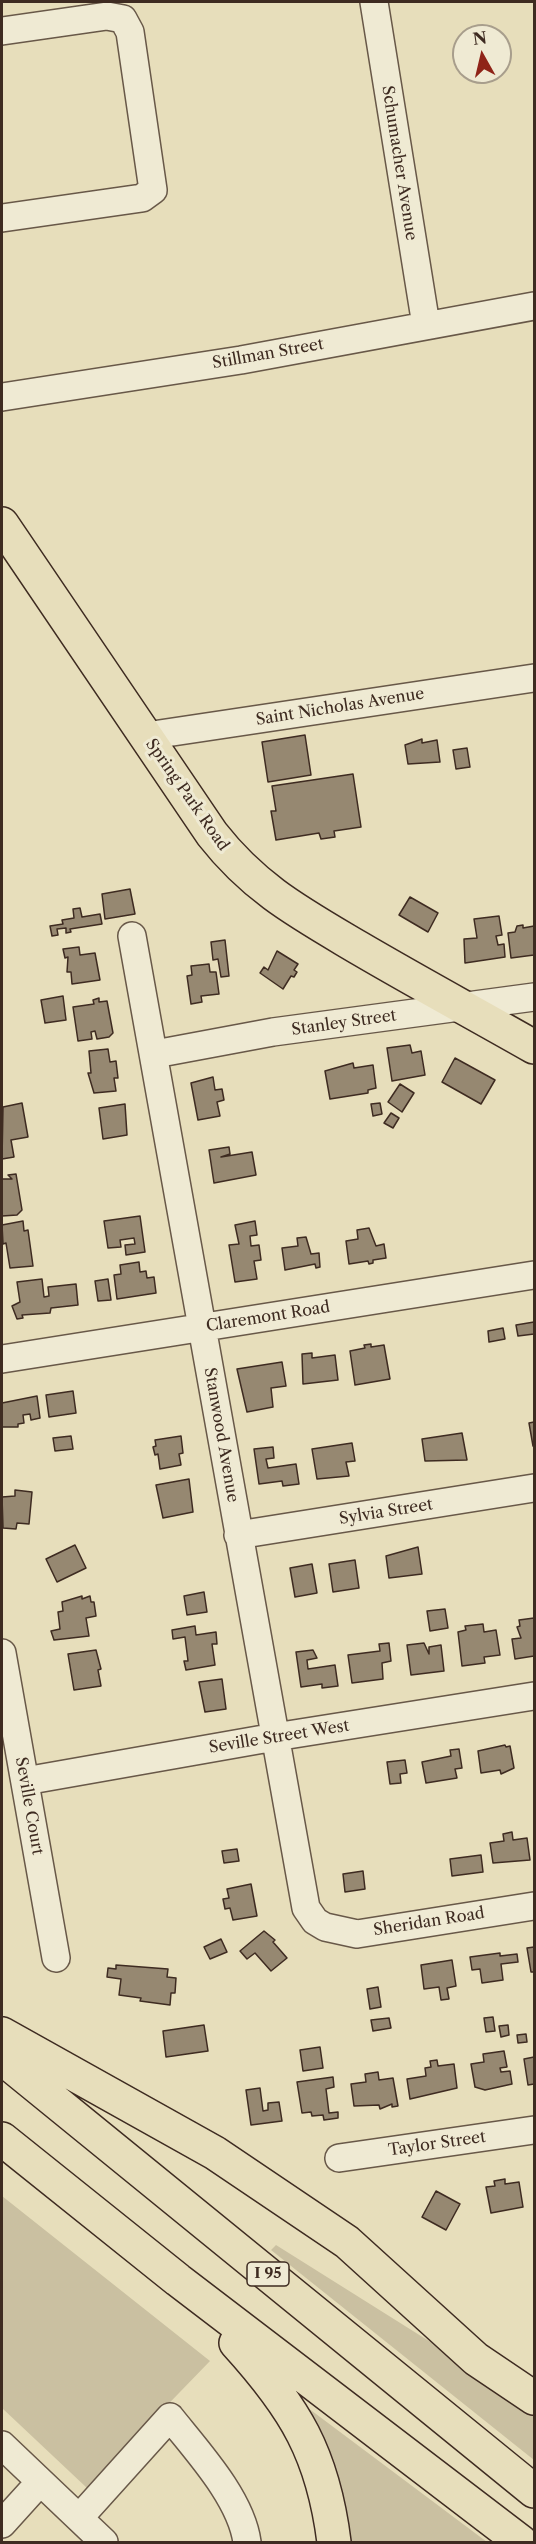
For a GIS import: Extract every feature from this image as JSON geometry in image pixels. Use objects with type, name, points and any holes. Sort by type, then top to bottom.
[{"type":"main road","name":"Spring Park Road","points":[[2,524],[212,834],[245,873],[268,892],[425,987],[534,1047]]},
{"type":"main road","points":[[2,2034],[215,2153],[347,2242],[476,2359],[534,2398]]},
{"type":"main road","name":"I 95","points":[[2,2058],[534,2491]]},
{"type":"main road","points":[[2,2139],[178,2280],[521,2542]]},
{"type":"main road","points":[[178,2280],[263,2373],[292,2411],[320,2475],[334,2542]]},
{"type":"street","name":"Schumacher Avenue","points":[[374,2],[426,325]]},
{"type":"street","points":[[2,31],[107,16],[123,19],[130,32],[153,190],[142,198],[2,218]]},
{"type":"street","name":"Stillman Street","points":[[2,397],[242,360],[534,306]]},
{"type":"street","name":"Saint Nicholas Avenue","points":[[146,736],[534,678]]},
{"type":"street","name":"Stanwood Avenue","points":[[132,936],[203,1327],[301,1892],[306,1908],[315,1921],[325,1928]]},
{"type":"street","name":"Stanley Street","points":[[154,1054],[273,1032],[534,997]]},
{"type":"street","name":"Claremont Road","points":[[2,1359],[534,1275]]},
{"type":"street","name":"Sylvia Street","points":[[238,1535],[534,1488]]},
{"type":"street","name":"Seville Court","points":[[2,1653],[56,1958]]},
{"type":"street","name":"Seville Street West","points":[[25,1781],[275,1737],[534,1696]]},
{"type":"street","name":"Sheridan Road","points":[[325,1928],[357,1934],[534,1906]]},
{"type":"street","name":"Taylor Street","points":[[339,2158],[534,2130]]},
{"type":"street","points":[[79,2518],[170,2416],[221,2483],[246,2532],[247,2542]]},
{"type":"street","points":[[2,2445],[104,2542]]},
{"type":"street","points":[[2,2496],[33,2475]]},
{"type":"street","points":[[2,2524],[33,2475]]},
{"type":"shaded area","points":[[2,2196],[210,2361],[87,2488],[2,2408]]},
{"type":"shaded area","points":[[276,2245],[534,2407],[534,2460],[271,2250]]},
{"type":"shaded area","points":[[304,2405],[487,2542],[343,2542]]},
{"type":"building","points":[[305,735],[311,775],[268,782],[262,742]]},
{"type":"building","points":[[422,739],[422,743],[437,740],[440,762],[408,764],[405,745]]},
{"type":"building","points":[[467,748],[470,767],[456,769],[453,750]]},
{"type":"building","points":[[353,774],[361,827],[334,831],[335,837],[321,839],[319,833],[276,840],[271,811],[276,811],[272,786]]},
{"type":"building","points":[[130,889],[135,914],[105,919],[102,894]]},
{"type":"building","points":[[410,897],[438,913],[428,932],[399,915]]},
{"type":"building","points":[[80,908],[82,917],[100,914],[102,924],[70,929],[71,932],[66,933],[66,928],[57,929],[58,935],[52,936],[50,926],[63,924],[62,920],[74,918],[73,909]]},
{"type":"building","points":[[499,916],[502,935],[496,936],[498,945],[504,944],[505,957],[465,963],[464,939],[477,938],[474,919]]},
{"type":"building","points":[[523,925],[523,928],[534,926],[534,955],[511,958],[508,933],[515,932],[517,926]]},
{"type":"building","points":[[225,940],[229,976],[221,977],[218,959],[213,960],[211,942]]},
{"type":"building","points":[[79,947],[80,955],[95,953],[100,980],[72,984],[71,972],[67,972],[68,957],[65,958],[63,949]]},
{"type":"building","points":[[277,951],[298,964],[294,970],[297,972],[294,977],[291,976],[283,989],[260,973],[264,967],[268,970]]},
{"type":"building","points":[[209,964],[210,972],[216,972],[219,994],[201,996],[202,1002],[191,1004],[187,976],[192,975],[191,966]]},
{"type":"building","points":[[63,996],[66,1020],[45,1023],[41,1000]]},
{"type":"building","points":[[99,998],[99,1002],[107,1001],[113,1033],[109,1037],[97,1039],[95,1031],[91,1032],[92,1039],[78,1041],[73,1007],[94,1004],[93,1000]]},
{"type":"building","points":[[410,1045],[412,1053],[421,1051],[425,1075],[392,1081],[387,1048]]},
{"type":"building","points":[[108,1049],[110,1062],[116,1061],[118,1078],[114,1078],[116,1091],[94,1093],[88,1073],[91,1073],[89,1051]]},
{"type":"building","points":[[455,1058],[495,1080],[481,1104],[442,1082]]},
{"type":"building","points":[[353,1063],[354,1068],[373,1065],[376,1088],[368,1090],[368,1093],[330,1099],[325,1071]]},
{"type":"building","points":[[213,1077],[215,1090],[222,1089],[224,1100],[217,1102],[220,1116],[198,1120],[191,1083]]},
{"type":"building","points":[[400,1084],[414,1093],[402,1112],[388,1102]]},
{"type":"building","points":[[22,1103],[28,1137],[11,1140],[14,1157],[2,1159],[3,1107]]},
{"type":"building","points":[[380,1103],[382,1114],[373,1116],[371,1104]]},
{"type":"building","points":[[125,1104],[127,1135],[103,1139],[99,1108]]},
{"type":"building","points":[[391,1113],[399,1118],[393,1128],[384,1123]]},
{"type":"building","points":[[229,1147],[230,1154],[221,1157],[252,1152],[256,1175],[214,1183],[209,1150]]},
{"type":"building","points":[[16,1174],[22,1210],[17,1215],[2,1216],[2,1179],[12,1179],[8,1175]]},
{"type":"building","points":[[140,1216],[145,1252],[126,1255],[125,1245],[135,1244],[134,1238],[120,1240],[121,1247],[108,1248],[104,1221]]},
{"type":"building","points":[[23,1221],[24,1231],[28,1230],[33,1266],[10,1268],[6,1243],[3,1244],[2,1225]]},
{"type":"building","points":[[255,1221],[257,1235],[250,1236],[251,1246],[259,1245],[261,1260],[254,1261],[257,1279],[235,1282],[229,1245],[239,1244],[235,1225]]},
{"type":"building","points":[[369,1228],[376,1246],[384,1244],[386,1258],[373,1260],[373,1263],[369,1264],[368,1261],[349,1264],[346,1241],[358,1239],[357,1230]]},
{"type":"building","points":[[306,1237],[311,1254],[319,1253],[320,1267],[316,1268],[315,1264],[285,1270],[282,1248],[298,1246],[297,1238]]},
{"type":"building","points":[[139,1262],[140,1272],[146,1271],[147,1278],[154,1277],[156,1293],[117,1299],[114,1275],[121,1274],[120,1265]]},
{"type":"building","points":[[42,1279],[44,1297],[49,1296],[48,1287],[76,1284],[78,1305],[51,1308],[50,1313],[22,1315],[23,1318],[17,1319],[12,1306],[20,1302],[17,1282]]},
{"type":"building","points":[[108,1279],[111,1300],[98,1301],[95,1281]]},
{"type":"building","points":[[534,1322],[534,1334],[518,1336],[516,1325]]},
{"type":"building","points":[[503,1328],[505,1339],[489,1342],[488,1331]]},
{"type":"building","points":[[371,1344],[371,1347],[384,1345],[390,1379],[355,1385],[350,1351],[365,1348],[364,1345]]},
{"type":"building","points":[[312,1353],[312,1358],[335,1355],[338,1380],[303,1384],[302,1354]]},
{"type":"building","points":[[282,1362],[286,1386],[271,1388],[273,1407],[247,1412],[237,1369]]},
{"type":"building","points":[[73,1391],[76,1413],[49,1417],[46,1395]]},
{"type":"building","points":[[37,1396],[40,1418],[31,1420],[30,1414],[23,1415],[24,1423],[18,1424],[18,1427],[2,1427],[2,1403]]},
{"type":"building","points":[[534,1422],[534,1446],[533,1446],[529,1423]]},
{"type":"building","points":[[462,1433],[467,1460],[425,1461],[422,1439]]},
{"type":"building","points":[[71,1436],[73,1449],[55,1451],[53,1438]]},
{"type":"building","points":[[181,1436],[183,1453],[179,1454],[181,1465],[160,1469],[158,1454],[155,1455],[153,1447],[156,1446],[155,1440]]},
{"type":"building","points":[[352,1443],[355,1461],[346,1462],[349,1476],[317,1479],[312,1449]]},
{"type":"building","points":[[273,1447],[274,1458],[266,1459],[268,1468],[296,1464],[299,1484],[283,1486],[282,1481],[259,1484],[254,1449]]},
{"type":"building","points":[[189,1479],[193,1512],[163,1518],[156,1485]]},
{"type":"building","points":[[15,1490],[32,1492],[29,1524],[17,1523],[16,1529],[3,1528],[2,1497],[15,1496]]},
{"type":"building","points":[[75,1545],[86,1568],[57,1582],[46,1559]]},
{"type":"building","points":[[418,1547],[422,1574],[389,1578],[386,1556]]},
{"type":"building","points":[[355,1560],[359,1588],[333,1592],[329,1564]]},
{"type":"building","points":[[312,1564],[317,1593],[295,1597],[290,1568]]},
{"type":"building","points":[[204,1592],[207,1612],[187,1615],[184,1596]]},
{"type":"building","points":[[82,1596],[82,1599],[90,1596],[91,1602],[94,1602],[96,1616],[86,1618],[89,1636],[54,1640],[51,1631],[60,1629],[58,1612],[63,1611],[62,1602]]},
{"type":"building","points":[[445,1609],[448,1628],[430,1631],[427,1611]]},
{"type":"building","points":[[534,1618],[534,1656],[515,1659],[512,1639],[521,1638],[517,1627],[520,1626],[519,1620]]},
{"type":"building","points":[[483,1624],[484,1632],[496,1630],[500,1655],[484,1657],[485,1663],[462,1666],[458,1632],[466,1630],[465,1626]]},
{"type":"building","points":[[195,1626],[196,1635],[216,1632],[217,1644],[212,1644],[215,1665],[186,1670],[184,1661],[188,1661],[185,1637],[173,1639],[172,1630]]},
{"type":"building","points":[[389,1643],[391,1661],[382,1663],[383,1679],[352,1683],[348,1655],[380,1651],[379,1644]]},
{"type":"building","points":[[424,1643],[429,1654],[429,1647],[441,1645],[444,1671],[411,1675],[407,1645]]},
{"type":"building","points":[[96,1650],[101,1669],[98,1670],[101,1686],[74,1690],[68,1654]]},
{"type":"building","points":[[313,1650],[317,1658],[307,1660],[308,1669],[335,1665],[338,1686],[322,1688],[322,1684],[301,1687],[296,1652]]},
{"type":"building","points":[[222,1679],[226,1709],[205,1712],[199,1682]]},
{"type":"building","points":[[510,1746],[514,1768],[501,1774],[500,1770],[481,1773],[478,1751]]},
{"type":"building","points":[[459,1749],[462,1768],[455,1769],[457,1778],[426,1783],[422,1762],[451,1756],[450,1750]]},
{"type":"building","points":[[405,1760],[407,1773],[400,1774],[401,1783],[390,1784],[387,1762]]},
{"type":"building","points":[[512,1832],[513,1840],[527,1838],[530,1860],[493,1863],[490,1843],[504,1841],[503,1834]]},
{"type":"building","points":[[237,1849],[239,1861],[224,1863],[222,1851]]},
{"type":"building","points":[[481,1855],[483,1872],[452,1876],[450,1859]]},
{"type":"building","points":[[363,1871],[365,1889],[345,1892],[343,1874]]},
{"type":"building","points":[[251,1884],[257,1916],[233,1920],[230,1908],[225,1909],[223,1899],[229,1898],[227,1889]]},
{"type":"building","points":[[264,1931],[275,1940],[273,1942],[287,1958],[271,1971],[255,1953],[247,1959],[240,1951]]},
{"type":"building","points":[[221,1939],[227,1952],[210,1959],[204,1947]]},
{"type":"building","points":[[534,1947],[534,1972],[531,1972],[527,1948]]},
{"type":"building","points":[[500,1953],[500,1956],[517,1954],[518,1962],[501,1964],[503,1980],[482,1983],[480,1969],[472,1970],[470,1957]]},
{"type":"building","points":[[452,1960],[456,1986],[447,1988],[449,1999],[441,2000],[439,1987],[424,1989],[421,1965]]},
{"type":"building","points":[[116,1965],[168,1969],[167,1977],[176,1978],[175,1993],[171,1993],[170,2005],[140,2001],[141,1998],[119,1995],[121,1979],[107,1977],[108,1968],[116,1969]]},
{"type":"building","points":[[378,1987],[381,2007],[370,2009],[367,1989]]},
{"type":"building","points":[[493,2017],[495,2031],[486,2032],[484,2018]]},
{"type":"building","points":[[389,2018],[391,2028],[373,2031],[371,2020]]},
{"type":"building","points":[[204,2025],[208,2051],[166,2057],[163,2031]]},
{"type":"building","points":[[508,2025],[509,2035],[501,2037],[499,2026]]},
{"type":"building","points":[[526,2034],[527,2042],[518,2043],[517,2035]]},
{"type":"building","points":[[320,2047],[323,2068],[303,2071],[300,2050]]},
{"type":"building","points":[[504,2051],[507,2067],[500,2068],[501,2072],[510,2071],[512,2084],[485,2090],[475,2087],[471,2064],[484,2062],[483,2054]]},
{"type":"building","points":[[534,2057],[534,2084],[528,2085],[524,2059]]},
{"type":"building","points":[[437,2060],[438,2066],[454,2064],[457,2088],[410,2099],[407,2079],[426,2076],[425,2068],[431,2067],[430,2061]]},
{"type":"building","points":[[378,2072],[379,2080],[393,2078],[398,2106],[392,2107],[392,2104],[380,2109],[379,2105],[354,2106],[351,2084],[366,2082],[365,2074]]},
{"type":"building","points":[[333,2077],[334,2087],[326,2089],[329,2113],[338,2112],[338,2118],[324,2120],[323,2115],[312,2116],[311,2112],[302,2113],[297,2082]]},
{"type":"building","points":[[260,2088],[263,2111],[268,2110],[268,2103],[279,2102],[282,2121],[251,2125],[246,2090]]},
{"type":"building","points":[[505,2179],[505,2184],[519,2182],[523,2207],[491,2213],[486,2187],[495,2186],[494,2181]]},
{"type":"building","points":[[436,2191],[460,2204],[446,2230],[422,2217]]}]
